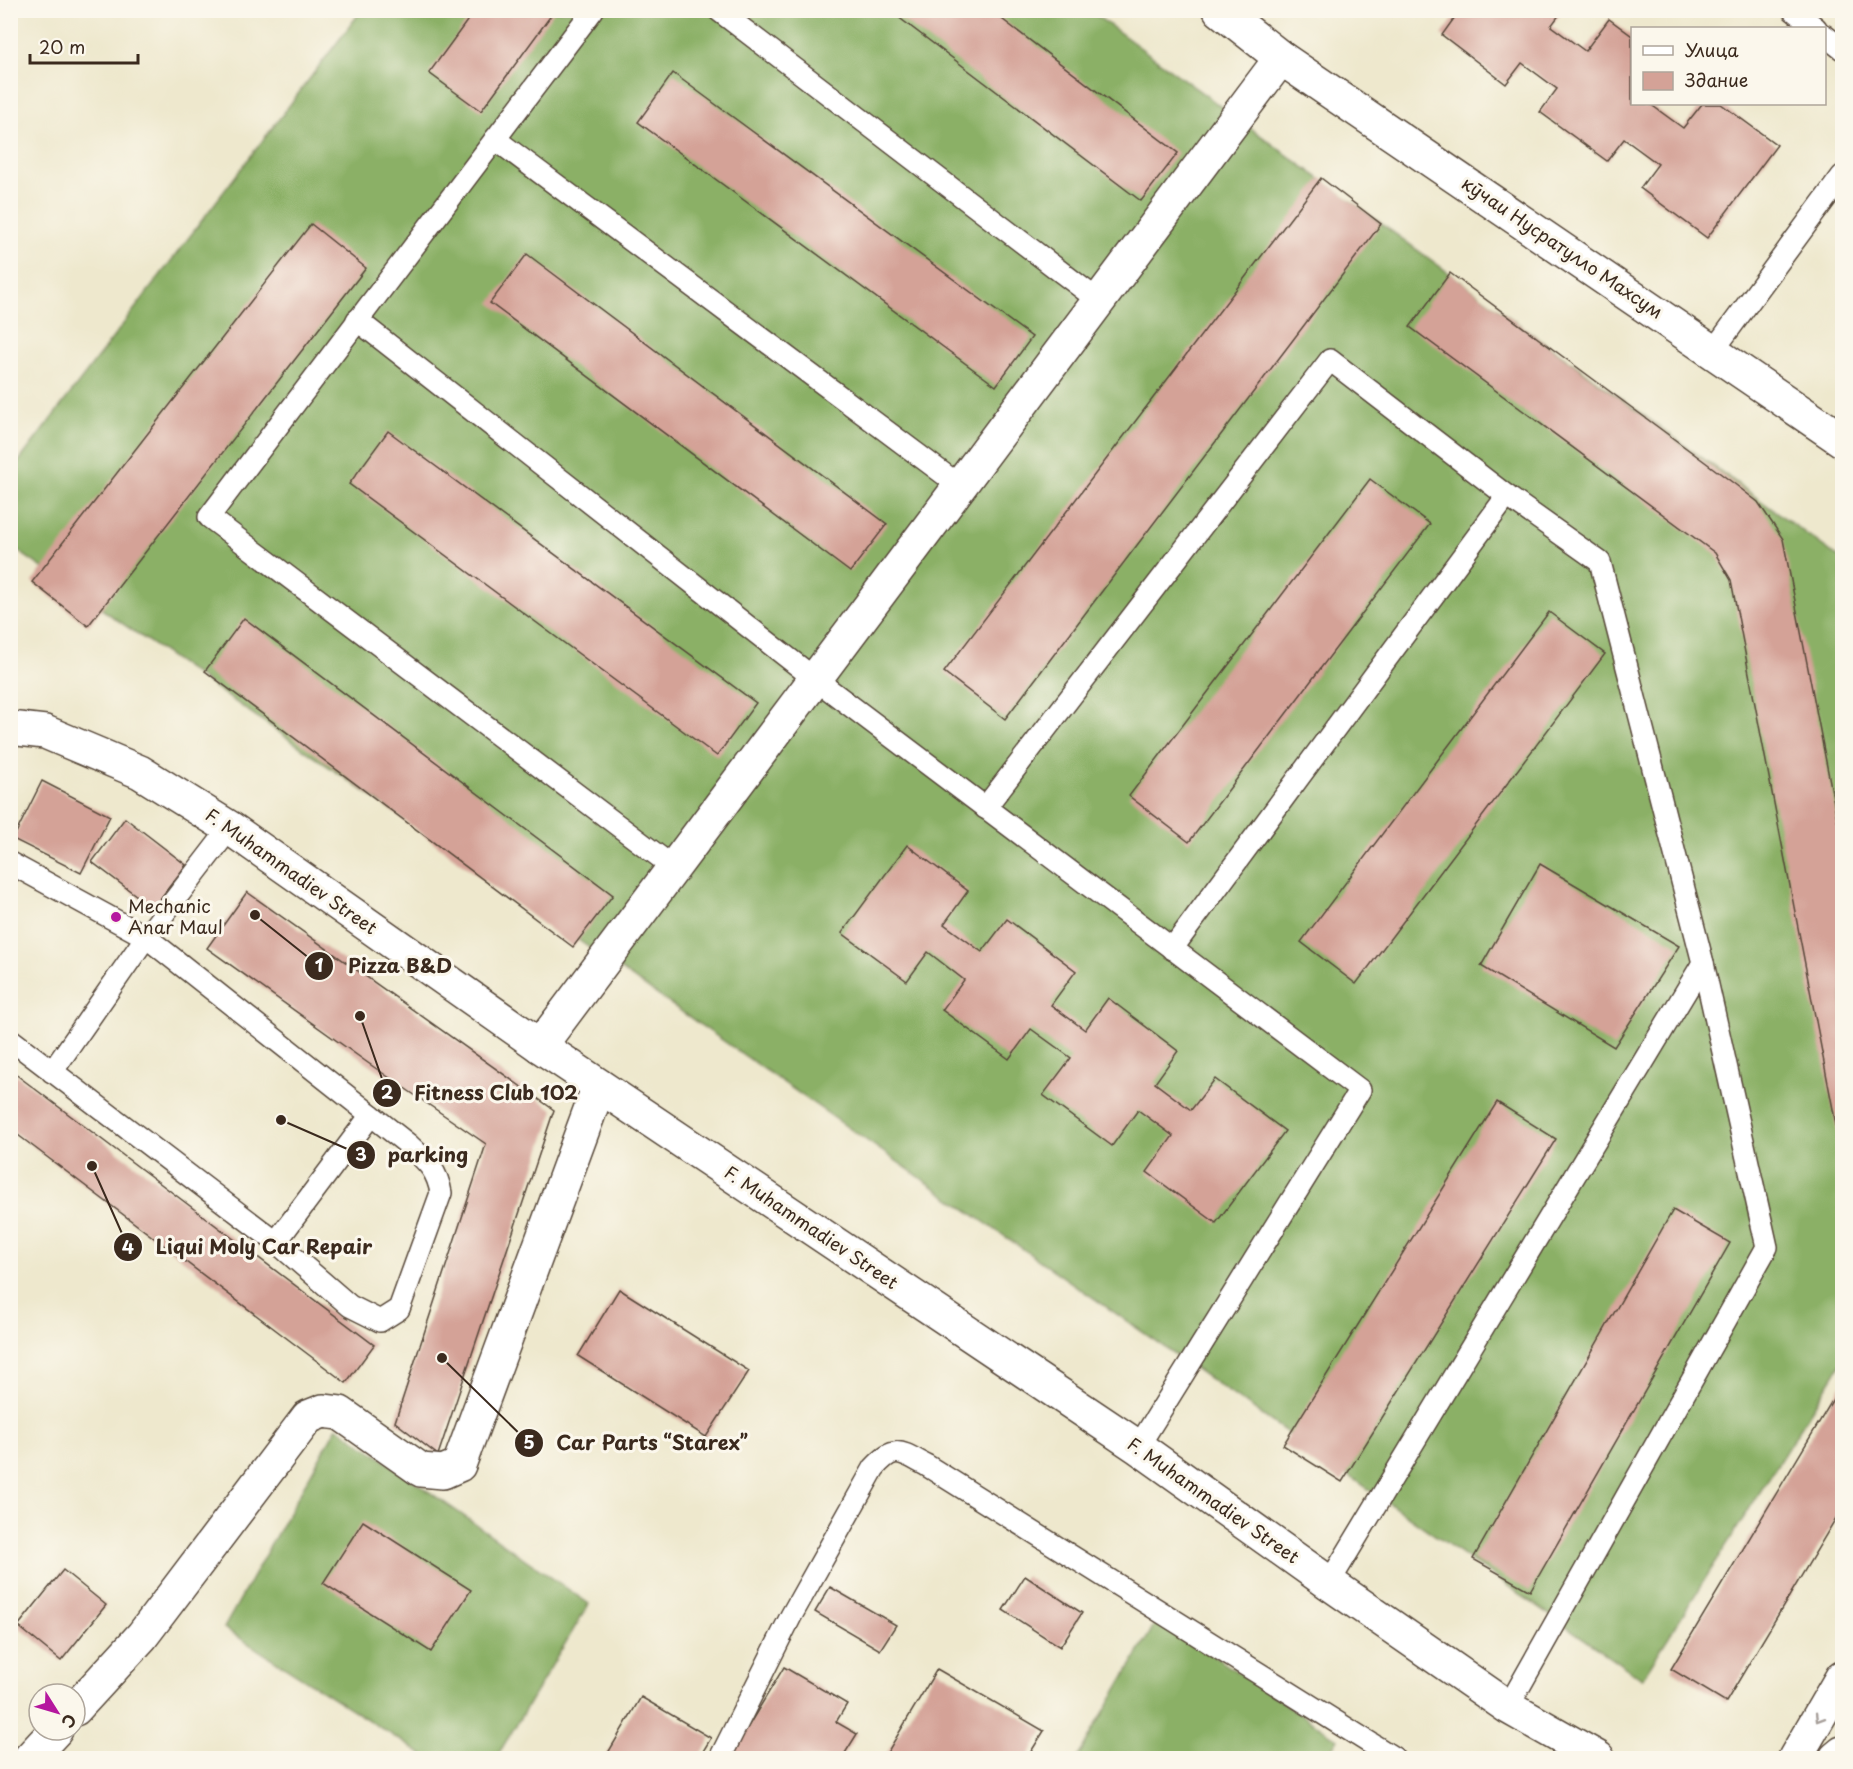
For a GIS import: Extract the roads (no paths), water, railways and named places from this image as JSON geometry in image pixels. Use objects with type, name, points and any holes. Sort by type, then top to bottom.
[{"type":"main road","name":"кӯчаи Нусратулло Махсум","points":[[1220,10],[1281,58],[1842,440]]},
{"type":"main road","points":[[540,1046],[1281,58]]},
{"type":"main road","name":"F. Muhammadiev Street","points":[[10,728],[45,732],[140,771],[230,828],[540,1046],[1138,1447],[1508,1707],[1598,1758]]},
{"type":"main road","points":[[87,1696],[142,1636],[308,1417],[322,1411],[340,1413],[421,1470],[443,1472],[459,1465],[599,1086]]},
{"type":"main road","points":[[1795,1758],[1842,1677]]},
{"type":"main road","points":[[30,1758],[45,1742]]},
{"type":"main road","points":[[1836,1758],[1842,1753]]},
{"type":"lane","points":[[593,10],[208,516],[673,867]]},
{"type":"lane","points":[[718,10],[1099,301]]},
{"type":"lane","points":[[1792,10],[1815,27]]},
{"type":"lane","points":[[1826,36],[1842,48]]},
{"type":"lane","points":[[495,139],[960,486]]},
{"type":"lane","points":[[1713,351],[1842,176]]},
{"type":"lane","points":[[357,320],[814,679],[1360,1090],[1138,1447]]},
{"type":"lane","points":[[985,808],[1330,360],[1507,496],[1600,562],[1703,963],[1767,1247],[1508,1707]]},
{"type":"lane","points":[[1172,949],[1507,496]]},
{"type":"lane","points":[[52,1072],[146,937],[230,828]]},
{"type":"lane","points":[[10,863],[146,937],[430,1164],[438,1177],[441,1193],[399,1309],[380,1321],[350,1306],[276,1242],[10,1039]]},
{"type":"lane","points":[[1329,1583],[1703,963]]},
{"type":"lane","points":[[276,1242],[371,1115]]},
{"type":"lane","points":[[720,1758],[791,1616],[874,1468],[886,1454],[900,1452],[926,1465],[1394,1758]]},
{"type":"place","name":"Pizza B&D","points":[[255,915]]},
{"type":"place","name":"Mechanic Anar Maul","points":[[116,917]]},
{"type":"place","name":"Fitness Club 102","points":[[360,1016]]},
{"type":"place","name":"parking","points":[[281,1120]]},
{"type":"place","name":"Liqui Moly Car Repair","points":[[92,1166]]},
{"type":"place","name":"Car Parts “Starex”","points":[[442,1358]]}]
